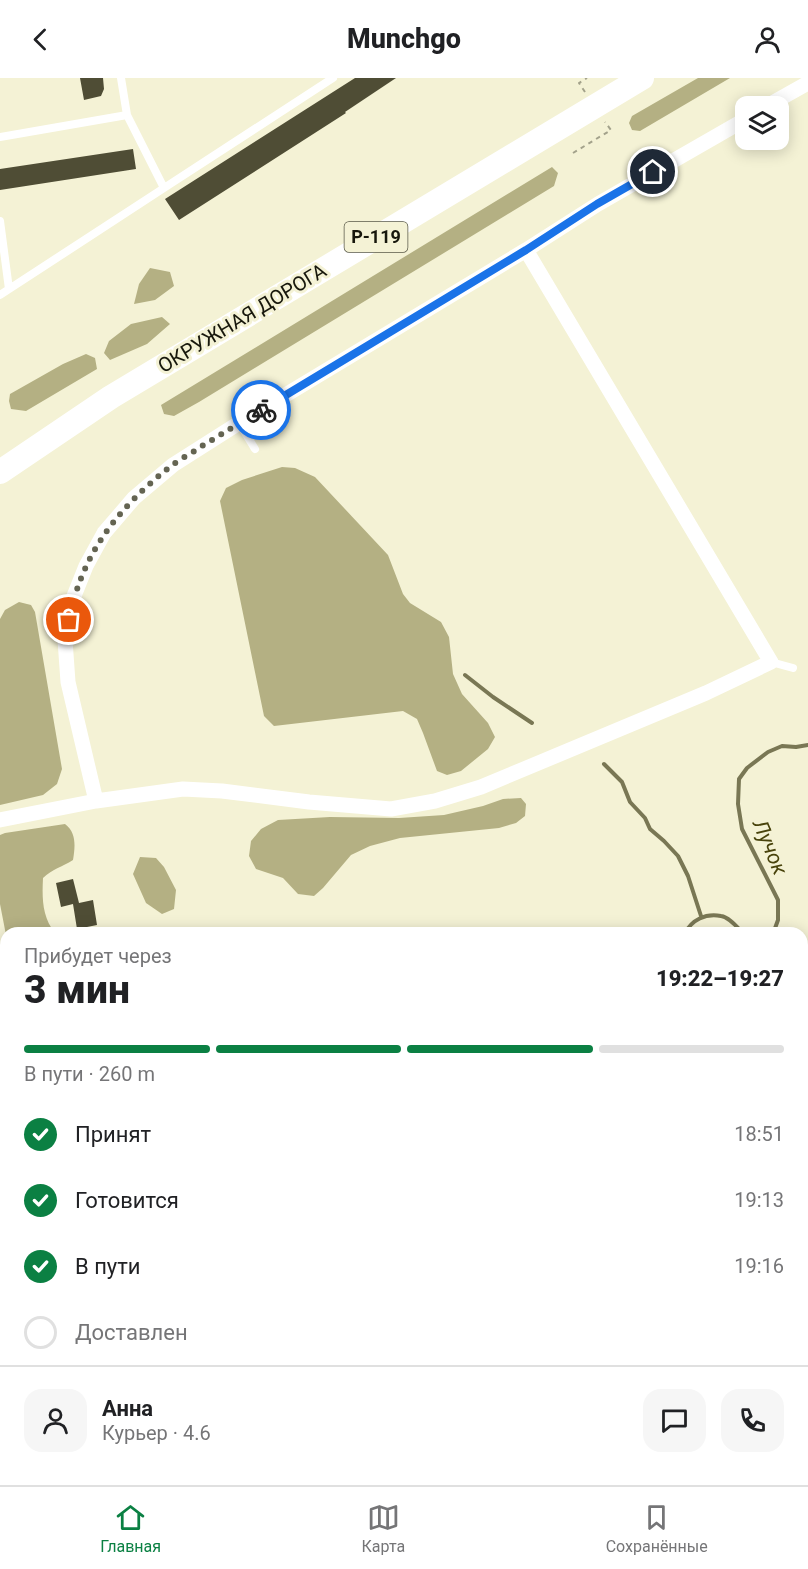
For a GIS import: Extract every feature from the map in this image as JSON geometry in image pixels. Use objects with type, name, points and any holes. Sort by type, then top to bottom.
[{"type":"highway","name":"ОКРУЖНАЯ ДОРОГА","points":[[0,472],[111,397],[642,78]]},
{"type":"street","points":[[785,96],[808,83]]},
{"type":"street","points":[[96,801],[68,682],[65,640],[72,601],[82,574],[104,533],[134,498],[172,465],[239,423],[526,250],[597,204],[735,125]]},
{"type":"street","points":[[0,820],[96,801],[183,789],[222,790],[309,802],[392,809],[435,801],[482,787],[706,693],[771,662],[526,250]]},
{"type":"lane","points":[[121,78],[127,115],[164,188]]},
{"type":"lane","points":[[0,295],[333,78]]},
{"type":"lane","points":[[0,136],[127,115]]},
{"type":"lane","points":[[0,221],[9,289]]},
{"type":"lane","points":[[239,423],[255,450]]},
{"type":"lane","points":[[771,662],[793,668]]},
{"type":"path","points":[[579,83],[587,78]]},
{"type":"path","points":[[573,153],[611,130]]},
{"type":"shaded area","points":[[698,78],[730,78],[640,131],[632,130],[629,123],[632,116]]},
{"type":"shaded area","points":[[552,167],[558,173],[554,186],[199,402],[174,416],[164,414],[161,405]]},
{"type":"shaded area","points":[[150,268],[170,272],[174,286],[155,300],[134,304],[139,284]]},
{"type":"shaded area","points":[[162,317],[170,324],[147,344],[110,360],[104,353],[109,341],[131,324]]},
{"type":"shaded area","points":[[86,354],[95,358],[97,369],[26,411],[11,409],[10,394],[63,364]]},
{"type":"shaded area","points":[[282,467],[295,468],[315,477],[388,555],[403,594],[410,603],[441,622],[449,637],[453,674],[462,694],[488,723],[495,737],[488,749],[461,771],[447,775],[437,771],[417,719],[403,711],[274,726],[264,716],[220,501],[226,488],[242,480]]},
{"type":"shaded area","points":[[19,602],[31,605],[35,612],[62,769],[57,784],[43,795],[0,805],[0,619],[5,610]]},
{"type":"shaded area","points":[[521,798],[526,804],[525,816],[516,823],[499,828],[400,838],[370,846],[351,855],[314,896],[298,894],[283,878],[256,869],[249,856],[251,841],[261,829],[278,820],[444,815],[503,799]]},
{"type":"shaded area","points":[[65,824],[72,832],[75,845],[73,860],[43,878],[45,914],[51,927],[4,927],[0,904],[0,835]]},
{"type":"shaded area","points":[[140,857],[156,858],[164,867],[176,890],[174,909],[162,914],[146,903],[133,874]]},
{"type":"building","points":[[80,78],[103,78],[104,89],[101,96],[84,100]]},
{"type":"building","points":[[355,78],[396,78],[346,113],[179,220],[165,199]]},
{"type":"building","points":[[133,149],[136,169],[0,190],[0,169]]},
{"type":"building","points":[[73,879],[79,903],[93,900],[97,925],[77,927],[73,904],[61,907],[56,883]]},
{"type":"waterway","points":[[465,675],[532,723]]},
{"type":"waterway","name":"Лучок","points":[[775,927],[778,920],[778,900],[742,829],[738,804],[739,779],[747,768],[768,752],[782,746],[808,745]]},
{"type":"waterway","points":[[604,764],[622,782],[630,802],[645,818],[650,829],[678,856],[688,876],[701,916]]},
{"type":"waterway","name":"Лучок","points":[[689,927],[700,918],[715,915],[727,918],[737,927]]},
{"type":"way so far","points":[[69,620],[72,601],[86,566],[104,533],[134,498],[172,465],[261,410]]},
{"type":"route","points":[[261,410],[653,172]]}]
